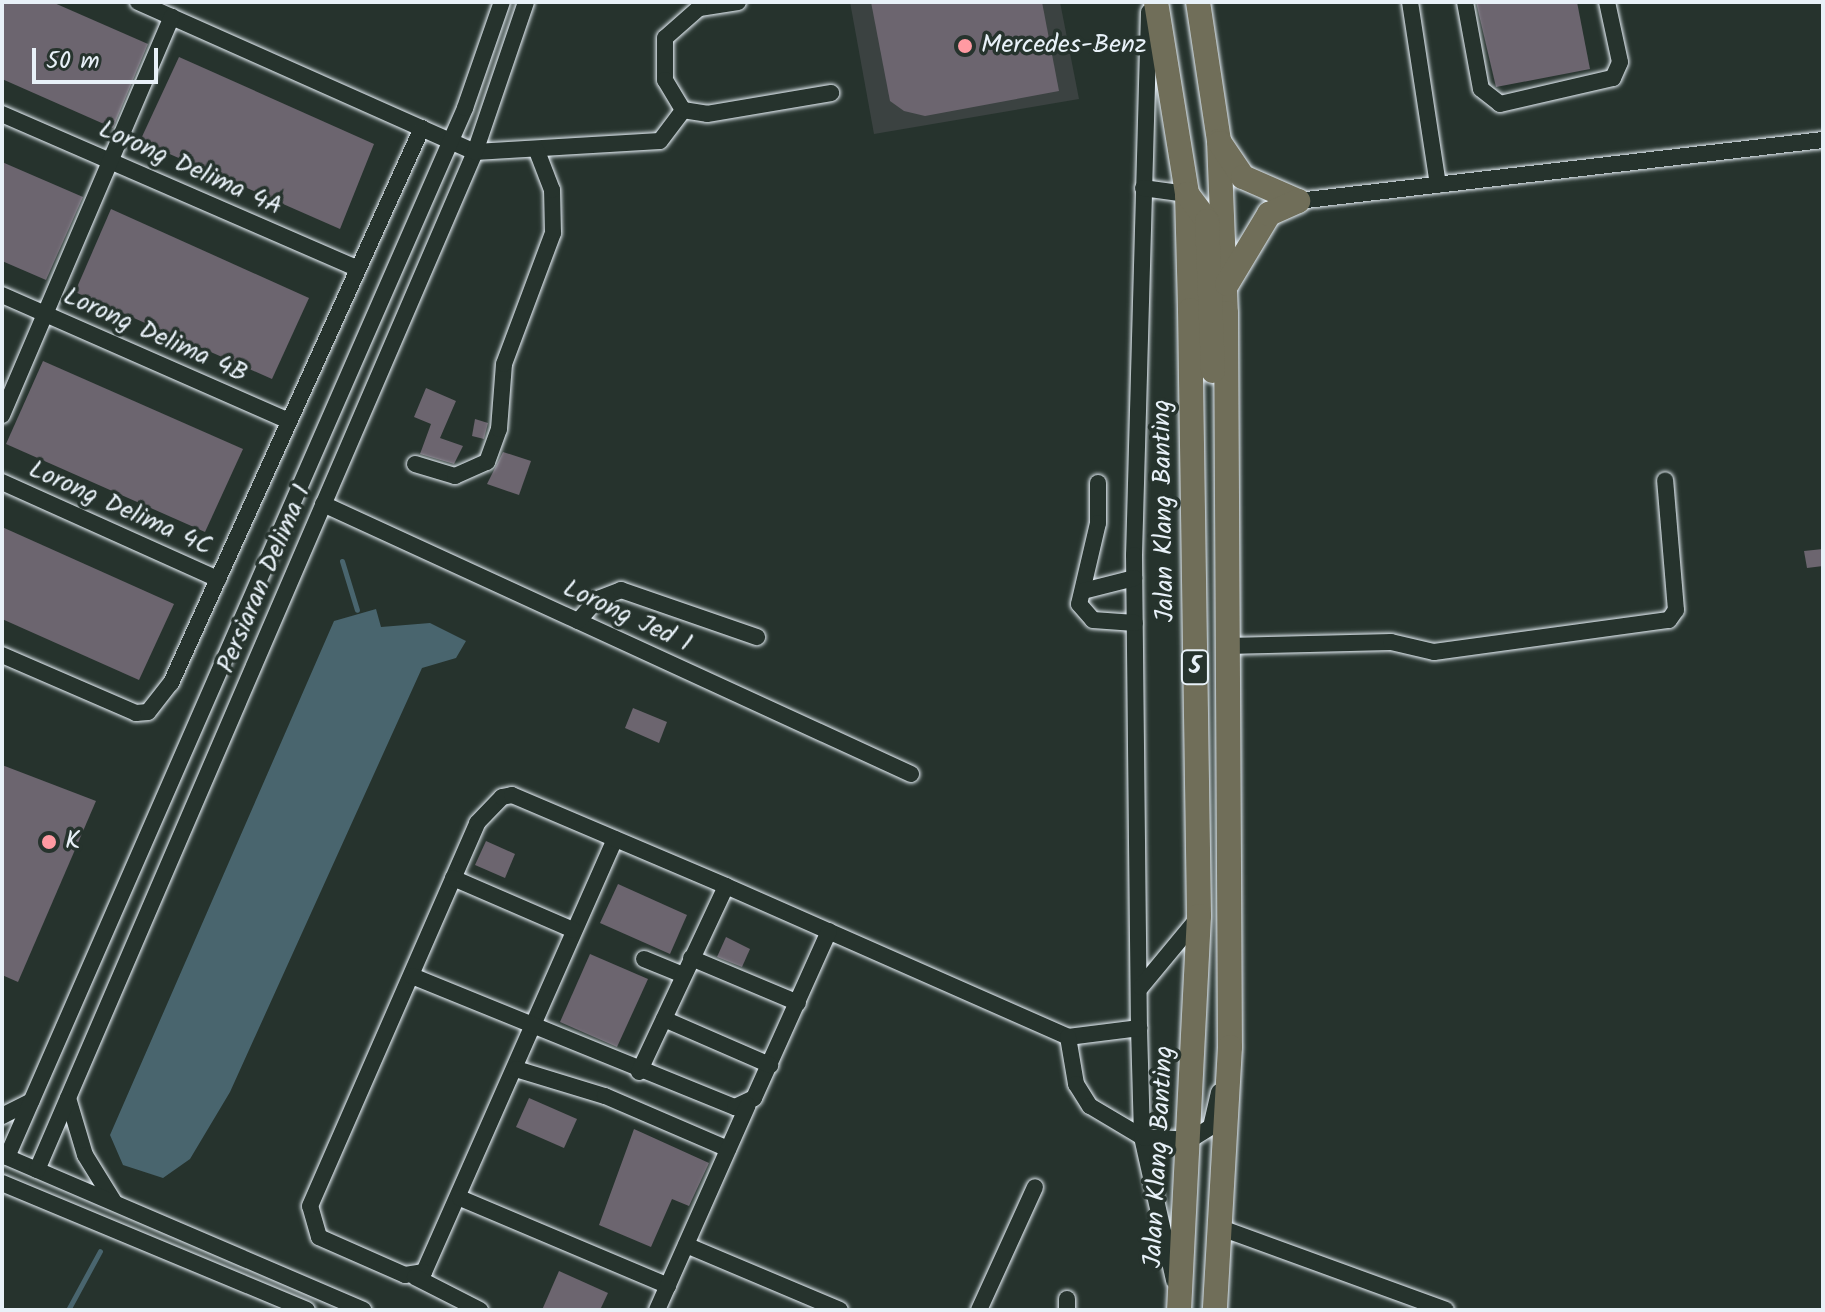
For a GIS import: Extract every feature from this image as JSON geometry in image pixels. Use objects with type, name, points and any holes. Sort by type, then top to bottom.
[{"type":"highway","name":"Jalan Klang Banting","points":[[1156,2],[1187,194],[1199,916],[1190,1140],[1179,1308]]},
{"type":"highway","name":"5","points":[[1198,2],[1219,141],[1225,286],[1230,1047],[1215,1310]]},
{"type":"highway","points":[[1219,141],[1243,177],[1298,201]]},
{"type":"highway","points":[[1187,194],[1207,221],[1209,332],[1227,499]]},
{"type":"highway","points":[[1225,286],[1269,214],[1298,201]]},
{"type":"street","points":[[138,2],[475,152],[537,151],[660,141],[683,110]]},
{"type":"street","name":"Persiaran Delima 1","points":[[4,1156],[31,1101],[450,141],[502,2]]},
{"type":"street","name":"Persiaran Delima 1","points":[[37,1170],[475,152],[526,2]]},
{"type":"street","points":[[738,2],[699,8],[665,38],[665,80],[683,110],[707,114],[831,93]]},
{"type":"street","points":[[1150,2],[1134,578],[1141,987],[1139,1028],[1142,1137],[1179,1308]]},
{"type":"street","points":[[1410,2],[1438,185]]},
{"type":"street","points":[[1465,2],[1481,89],[1500,104],[1613,78],[1620,62],[1607,2]]},
{"type":"street","points":[[2,415],[172,17]]},
{"type":"street","name":"Lorong Delima 4A","points":[[2,114],[358,269]]},
{"type":"street","points":[[2,655],[136,713],[148,712],[171,683],[422,128]]},
{"type":"street","points":[[1298,201],[1823,140]]},
{"type":"street","points":[[415,464],[455,476],[487,462],[499,429],[504,364],[553,233],[552,190],[537,151]]},
{"type":"street","points":[[1143,188],[1187,194]]},
{"type":"street","name":"Lorong Delima 4B","points":[[2,295],[289,421]]},
{"type":"street","points":[[1227,646],[1391,642],[1434,652],[1669,620],[1676,610],[1665,480]]},
{"type":"street","name":"Lorong Delima 4C","points":[[2,482],[218,579]]},
{"type":"street","points":[[1098,483],[1098,523],[1079,604],[1093,620],[1135,623]]},
{"type":"street","name":"Lorong Jed 1","points":[[323,504],[911,774]]},
{"type":"street","points":[[1083,591],[1134,578]]},
{"type":"street","points":[[578,621],[598,599],[621,590],[757,637]]},
{"type":"street","points":[[174,774],[201,788]]},
{"type":"street","points":[[480,1310],[415,1277],[319,1237],[308,1217],[477,823],[492,804],[512,795],[1068,1037],[1139,1028]]},
{"type":"street","points":[[415,1277],[424,1272],[460,1198],[573,930],[615,839]]},
{"type":"street","points":[[453,878],[573,930]]},
{"type":"street","points":[[639,1072],[726,886]]},
{"type":"street","points":[[1141,987],[1199,916]]},
{"type":"street","points":[[657,1310],[829,931]]},
{"type":"street","points":[[691,958],[798,1003]]},
{"type":"street","points":[[644,959],[683,975]]},
{"type":"street","points":[[412,976],[639,1072],[735,1107],[748,1105]]},
{"type":"street","points":[[664,1019],[770,1065]]},
{"type":"street","points":[[1068,1037],[1076,1084],[1090,1106],[1142,1137],[1190,1140],[1211,1127],[1230,1047]]},
{"type":"street","points":[[516,1069],[605,1096],[728,1149]]},
{"type":"street","points":[[68,1098],[85,1155],[116,1204]]},
{"type":"street","points":[[2,1116],[31,1101]]},
{"type":"street","points":[[4,1156],[363,1310]]},
{"type":"street","points":[[2,1183],[307,1310]]},
{"type":"street","points":[[979,1310],[1035,1187]]},
{"type":"street","points":[[460,1198],[668,1286]]},
{"type":"street","points":[[1221,1228],[1446,1310]]},
{"type":"street","points":[[686,1245],[840,1310]]},
{"type":"shaded area","name":"Mercedes-Benz","points":[[850,2],[1060,2],[1079,99],[874,134]]},
{"type":"water","points":[[376,609],[381,627],[430,623],[466,641],[456,658],[422,668],[230,1092],[190,1159],[163,1178],[123,1165],[110,1135],[334,621]]},
{"type":"building","points":[[2,2],[52,2],[148,44],[113,128],[2,79]]},
{"type":"building","name":"Mercedes-Benz","points":[[871,2],[1042,2],[1059,91],[925,116],[904,111],[890,101]]},
{"type":"building","points":[[1476,2],[1577,2],[1590,69],[1496,87]]},
{"type":"building","points":[[179,57],[374,144],[340,229],[140,141]]},
{"type":"building","points":[[2,162],[83,197],[46,280],[2,261]]},
{"type":"building","points":[[111,209],[309,298],[272,379],[75,292]]},
{"type":"building","points":[[43,361],[243,449],[205,532],[6,444]]},
{"type":"building","points":[[426,388],[456,401],[440,438],[463,446],[454,464],[420,454],[431,424],[414,417]]},
{"type":"building","points":[[475,419],[488,423],[484,439],[472,436]]},
{"type":"building","points":[[503,452],[531,461],[519,495],[487,484]]},
{"type":"building","points":[[2,527],[174,604],[139,680],[2,619]]},
{"type":"building","points":[[1823,549],[1823,566],[1807,568],[1804,551]]},
{"type":"building","points":[[633,708],[667,722],[659,743],[625,728]]},
{"type":"building","name":"K","points":[[2,765],[96,801],[18,982],[2,975]]},
{"type":"building","points":[[486,841],[515,854],[505,878],[475,865]]},
{"type":"building","points":[[618,884],[687,915],[670,954],[600,923]]},
{"type":"building","points":[[726,937],[750,949],[742,967],[717,957]]},
{"type":"building","points":[[590,954],[648,979],[617,1047],[560,1022]]},
{"type":"building","points":[[529,1098],[577,1119],[564,1148],[516,1127]]},
{"type":"building","points":[[634,1129],[709,1163],[689,1206],[672,1199],[651,1247],[599,1225]]},
{"type":"building","points":[[559,1271],[608,1293],[600,1310],[542,1310]]},
{"type":"waterway","points":[[342,561],[357,610]]},
{"type":"waterway","points":[[68,1310],[100,1251]]},
{"type":"place","name":"Mercedes-Benz","points":[[965,46]]},
{"type":"place","name":"K","points":[[49,842]]}]
